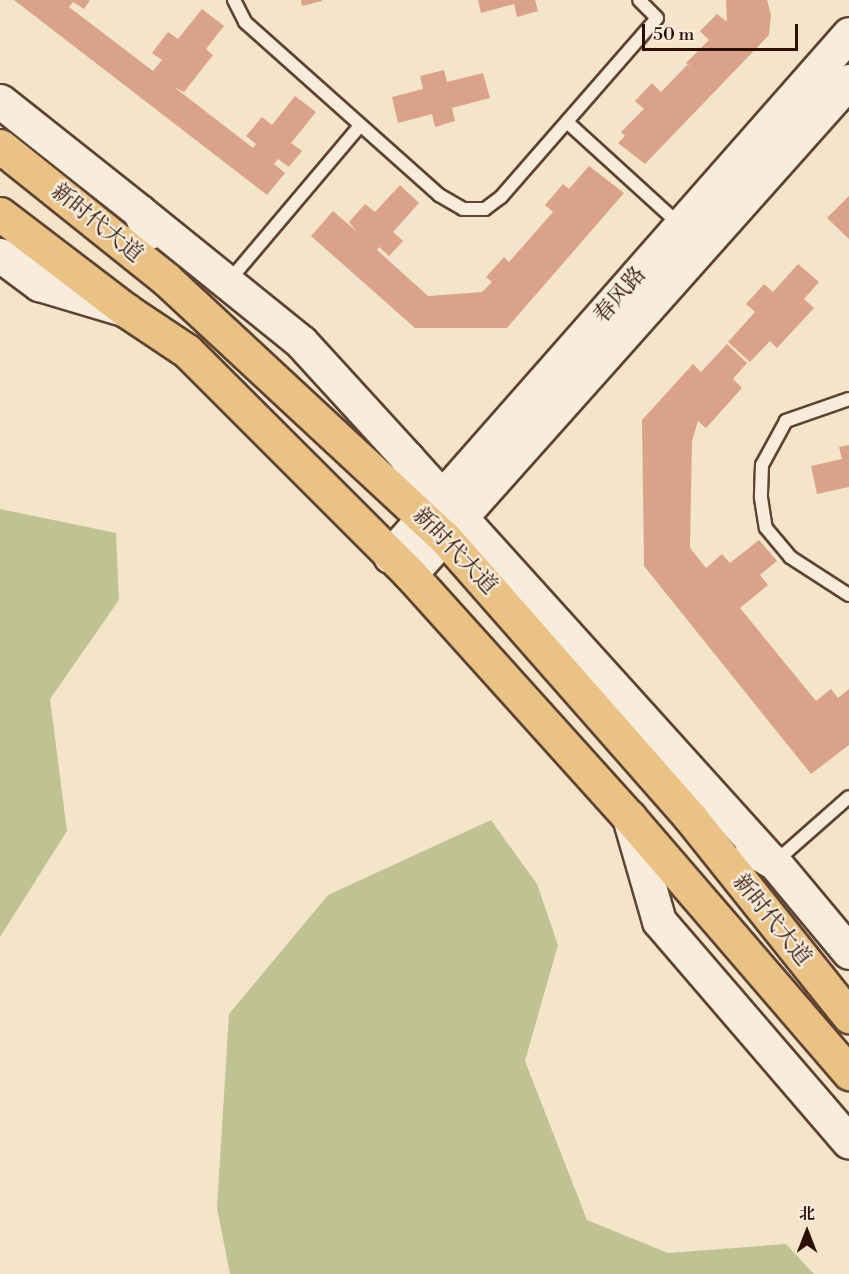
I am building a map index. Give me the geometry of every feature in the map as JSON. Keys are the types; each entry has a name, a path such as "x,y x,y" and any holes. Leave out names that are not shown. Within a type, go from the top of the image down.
{"main road":[{"name":"新时代大道","path":"0,146 166,279 443,518 690,818 849,1016"},
{"name":"新时代大道","path":"0,214 127,311 187,351 400,565 629,817 849,1074"}],"street":[{"name":"春风路","path":"443,518 681,226 849,34"},
{"name":"春风路","path":"400,565 849,81"},
{"path":"0,101 301,342 407,458 443,518 772,861 849,952"},
{"path":"140,212 166,279"},
{"path":"0,255 39,284 127,311"},
{"path":"629,817 659,921 849,1142"},
{"path":"690,818 772,861"}],"lane":[{"path":"234,0 245,22 439,195 463,209 484,209 501,197 657,18 639,0"},
{"path":"567,122 681,226"},
{"path":"228,283 360,126"},
{"path":"849,399 786,421 762,465 761,498 766,528 790,557 849,595"},
{"path":"772,861 849,797"}],"green space":[{"path":"0,509 116,533 119,600 50,699 67,831 0,937"},
{"path":"491,820 537,884 558,945 525,1061 587,1220 668,1253 786,1244 814,1274 230,1274 217,1208 229,1014 328,895"}],"building":[{"path":"14,0 90,0 84,9 73,2 69,7 153,71 162,60 152,53 168,32 178,39 202,9 224,26 206,49 213,55 184,92 174,87 253,148 256,144 246,136 262,117 272,125 295,96 316,112 291,143 302,151 289,167 278,159 274,164 285,173 267,195"},
{"path":"301,0 322,0 322,1 302,6"},
{"path":"478,0 535,0 538,11 517,17 514,4 481,13"},
{"path":"726,0 767,0 771,15 769,35 645,164 618,143 625,136 621,132 644,109 635,101 652,83 661,92 687,65 692,69 686,63 709,40 700,31 717,14 727,22"},
{"path":"444,70 447,82 483,73 490,98 452,108 455,121 435,127 432,114 398,123 392,97 423,89 420,76"},
{"path":"589,166 624,193 507,328 415,328 311,236 333,211 357,232 349,222 365,204 375,212 400,185 419,203 393,232 403,241 389,256 379,247 377,250 428,296 482,292 492,282 486,277 504,257 509,262 553,212 545,205 563,184 569,189"},
{"path":"849,196 849,239 827,218"},
{"path":"798,264 819,282 804,299 814,308 777,348 770,341 750,362 728,342 755,312 746,304 764,284 773,292"},
{"path":"727,344 747,363 733,379 742,388 706,428 698,421 692,441 690,548 706,568 722,554 730,563 759,540 777,561 760,575 768,585 740,608 816,701 831,689 838,698 849,689 849,745 811,774 644,566 642,420 693,364 701,372"},
{"path":"849,445 849,487 817,494 811,466 842,459 839,447"}]}
